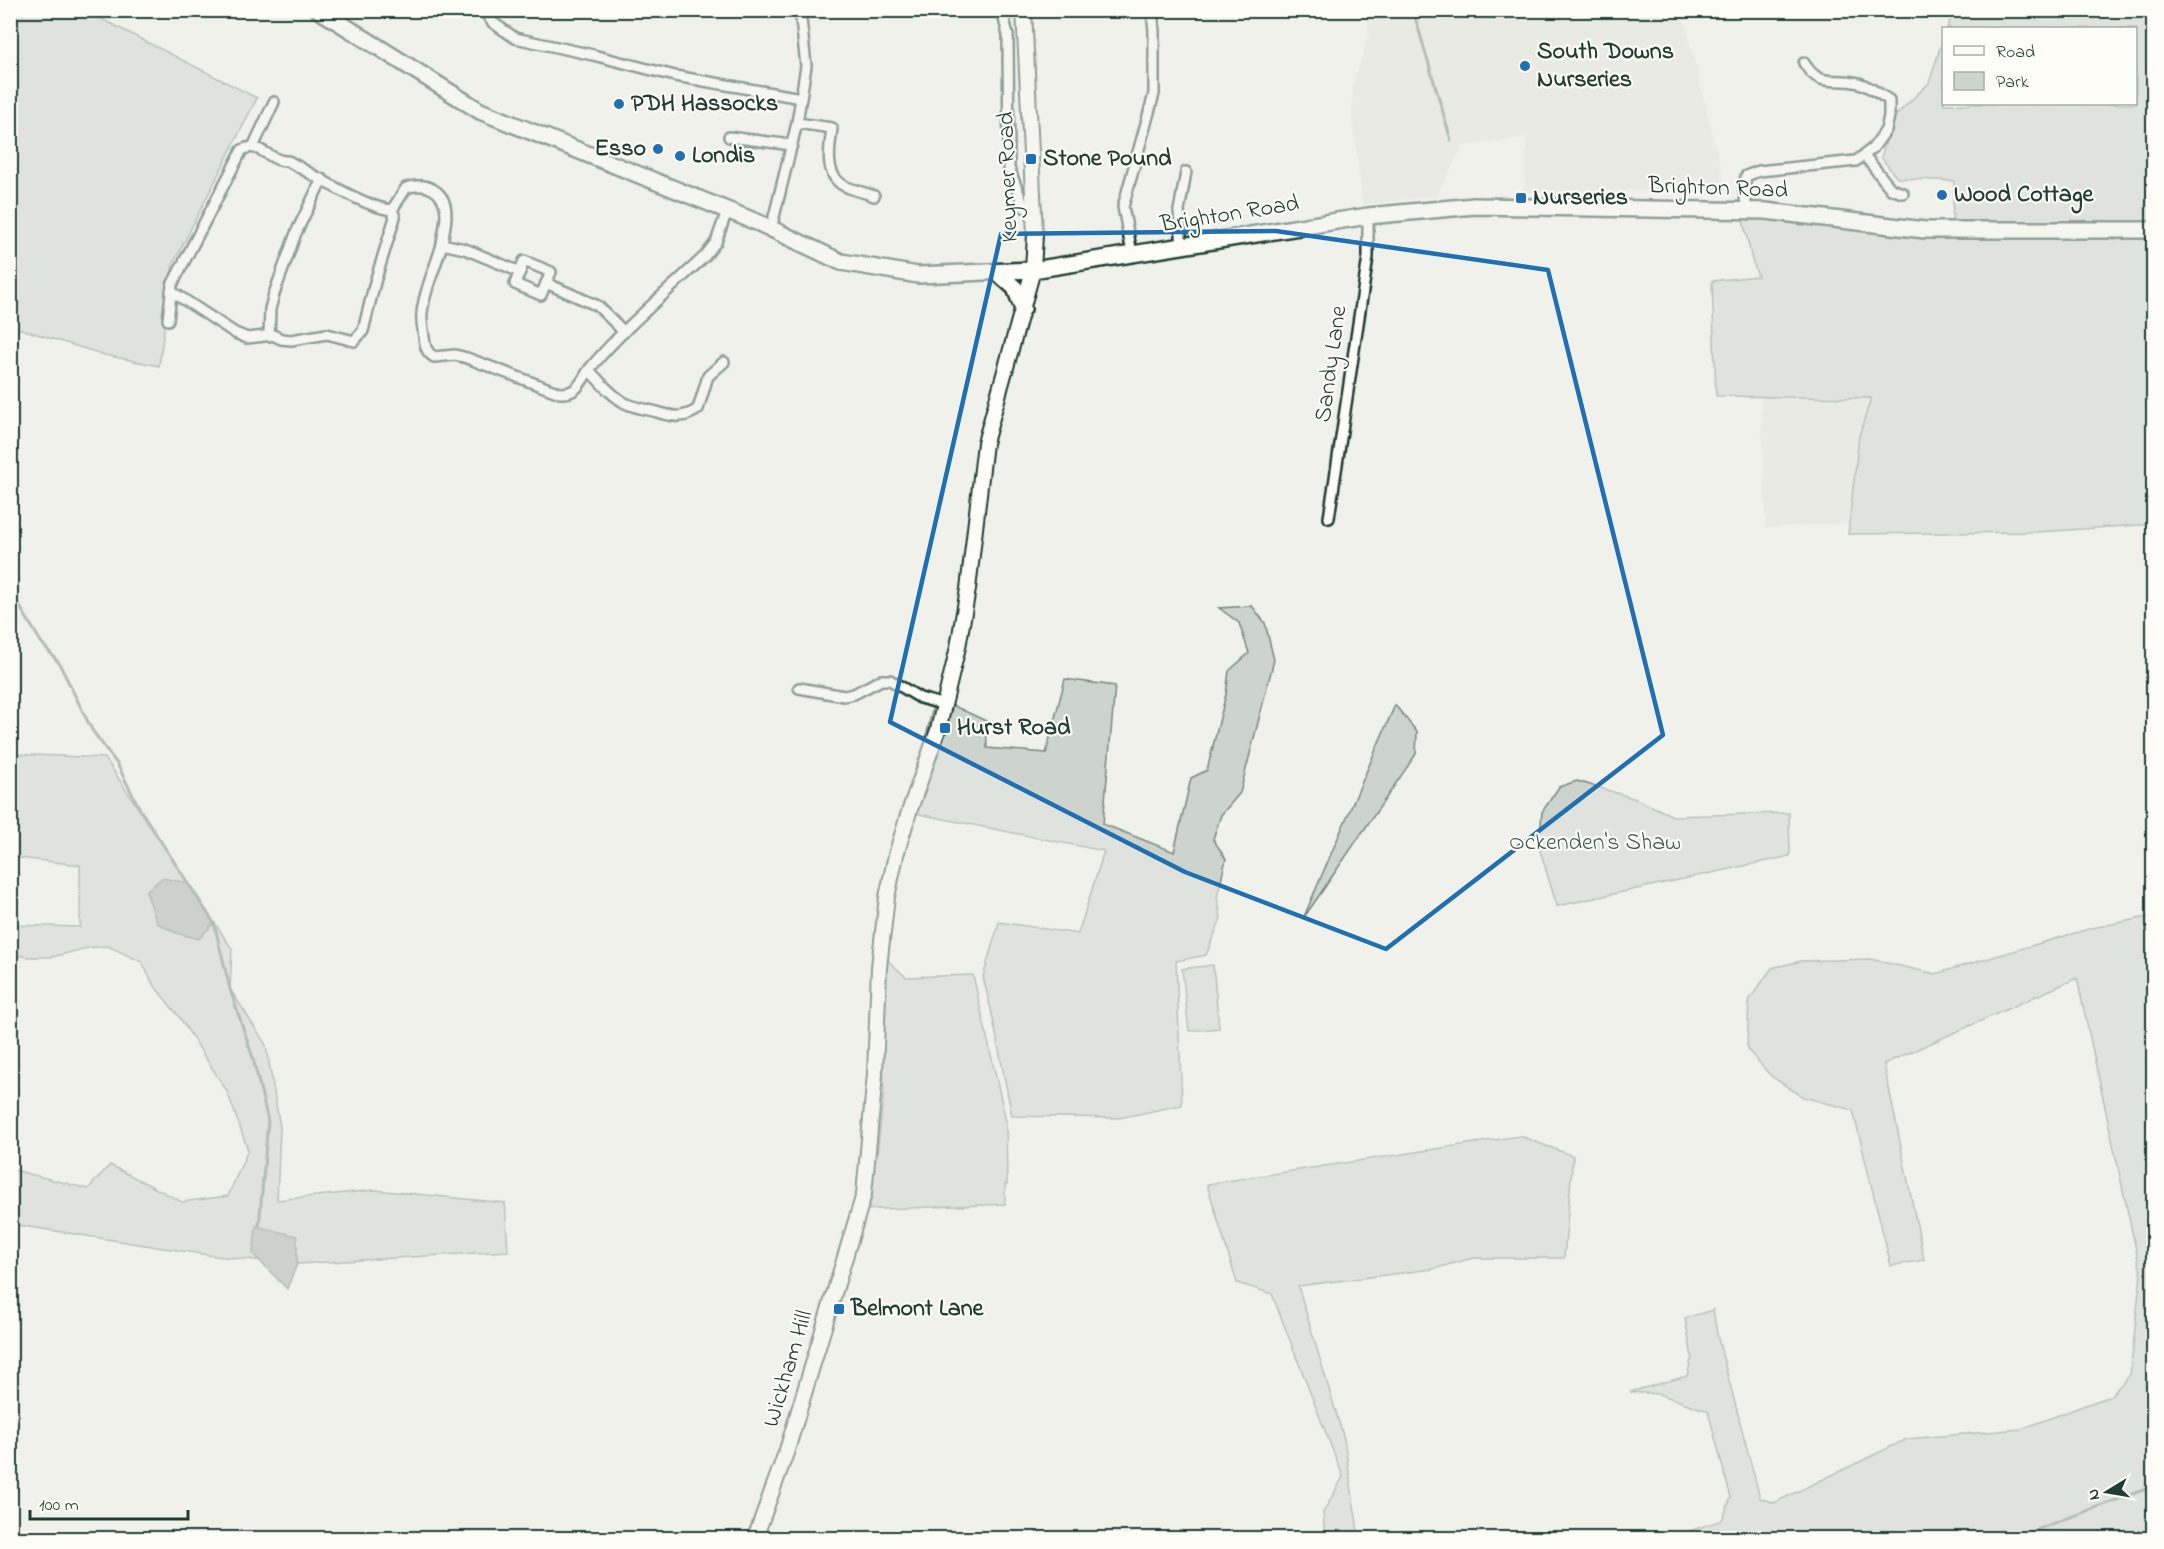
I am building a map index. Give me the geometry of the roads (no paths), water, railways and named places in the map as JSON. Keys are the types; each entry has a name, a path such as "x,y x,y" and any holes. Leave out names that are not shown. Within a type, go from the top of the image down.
{"main road":[{"name":"Brighton Road","path":"319,10 480,111 771,229 841,262 918,275 1033,270 1368,216 1474,206 1766,211 1925,230 2154,230"},
{"name":"Keymer Road","path":"1024,10 1035,212 1033,270"},
{"path":"945,705 968,589 985,443 1033,270"},
{"path":"998,273 1015,288 1023,309"},
{"name":"Wickham Hill","path":"755,1539 787,1450 860,1210 870,1144 879,967 887,897 903,834 945,705"}],"street":[{"path":"484,10 492,22 515,38 675,76 801,98"},
{"path":"771,229 797,123 806,66 800,10"},
{"path":"1002,10 1008,35 1009,168 1024,207 1035,212"},
{"path":"1132,253 1123,207 1154,94 1152,10"},
{"path":"1748,211 1744,190 1746,176 1759,171 1856,161 1873,148 1886,130 1889,100 1861,84 1815,78 1804,63"},
{"path":"253,147 274,102"},
{"path":"797,123 832,128 829,163 833,175 841,184 874,196"},
{"path":"729,137 792,145"},
{"path":"168,320 172,285 242,150 253,147 280,162 288,161 366,203 384,210 392,210"},
{"path":"1864,155 1890,189 1903,193"},
{"path":"1182,246 1179,211 1186,172"},
{"path":"269,336 270,309 274,294 296,233 322,179"},
{"path":"392,210 406,188 417,184 436,191 443,201 446,214 442,244 421,315 425,347 429,354 434,357 455,355 467,358 568,394 576,390 590,370 624,332 705,256 716,242 727,211"},
{"path":"171,291 235,333 247,338 269,336 291,340 327,334 354,341 363,331 369,314 375,282 395,217 392,210"},
{"name":"Sandy Lane","path":"1329,518 1368,257 1368,216"},
{"path":"442,244 465,249 520,272"},
{"path":"524,261 550,272 546,283 541,295 515,284 524,261"},
{"path":"546,283 598,306 624,332"},
{"path":"590,370 608,390 625,403 680,417 698,410 708,376 724,362"},
{"path":"799,688 844,696 854,694 881,680 890,680 920,698 945,705"}],"waterway":[{"path":"1413,10 1451,140"},
{"path":"10,590 41,642 59,663 92,730 117,764 141,811 214,923 230,989 253,1058 268,1121 259,1226"},
{"path":"2014,1538 2146,1489"},
{"path":"1879,1538 1888,1535 1943,1538"}],"place":[{"name":"South Downs Nurseries","path":"1525,66"},
{"name":"PDH Hassocks","path":"619,104"},
{"name":"Esso","path":"658,149"},
{"name":"Londis","path":"680,156"},
{"name":"Stone Pound","path":"1031,159"},
{"name":"Wood Cottage","path":"1942,195"},
{"name":"Nurseries","path":"1521,198"},
{"name":"Hurst Road","path":"945,728"},
{"name":"Belmont Lane","path":"839,1309"}],"park label":[{"name":"Ockenden's Shaw","path":"1595,843"}]}
